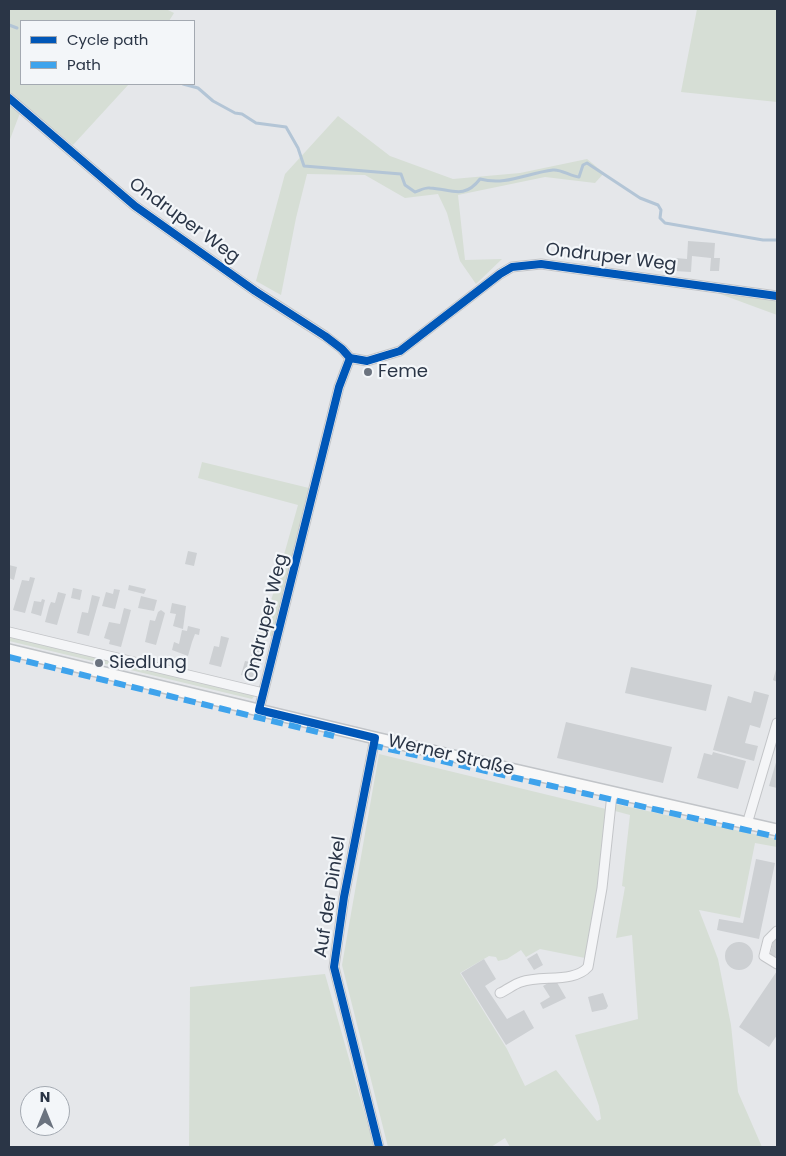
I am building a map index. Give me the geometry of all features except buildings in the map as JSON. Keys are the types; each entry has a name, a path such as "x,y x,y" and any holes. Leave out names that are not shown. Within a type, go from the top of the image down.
{"main road":[{"name":"Werner Straße","path":"9,650 612,794 777,830"}],"street":[{"name":"Ondruper Weg","path":"9,98 135,206 255,291 325,336 350,358 367,361 400,351 500,274 512,267 525,264 593,270 777,296"},
{"name":"Ondruper Weg","path":"259,710 339,387 350,358"},
{"path":"9,632 263,693"},
{"path":"747,824 777,723"},
{"name":"Auf der Dinkel","path":"375,738 344,897 334,967 378,1147"},
{"path":"500,993 520,982 541,978 574,977 588,967 602,888 612,794"},
{"path":"777,931 768,940 764,956 777,964"}],"shaded area":[{"path":"9,9 166,9 174,13 170,20 20,20 20,85 128,85 73,145 23,105 9,142"},
{"path":"697,9 777,9 777,102 681,92"},
{"path":"338,116 390,156 453,179 520,173 587,159 604,173 595,183 545,177 458,195 465,260 502,259 476,284 460,261 447,213 438,194 405,198 365,175 307,174 296,218 281,295 256,281 285,174"},
{"path":"712,291 777,300 777,315"},
{"path":"202,462 309,488 273,637 262,633 298,505 198,478"},
{"path":"9,635 256,694 252,699 9,641"},
{"path":"379,754 606,809 599,882 585,958 540,949 526,957 521,950 507,959 498,961 496,957 489,956 460,973 507,1049 525,1086 556,1070 597,1121 601,1119 599,1106 575,1035 638,1019 632,935 616,938 625,887 622,886 630,815 615,811 615,804 777,839 777,847 755,843 740,918 699,910 718,959 731,1025 738,1092 762,1147 510,1147 505,1138 491,1147 388,1147 342,965"},
{"path":"325,974 374,1147 189,1147 190,987"}],"waterway":[{"path":"9,25 17,28"},
{"path":"187,85 198,88 213,101 235,113 242,114 256,123 286,127 298,148 304,166 401,174 405,185 415,192 428,188 457,192 468,189 480,179 490,181 508,180 553,170 579,177 583,165 587,163 640,198 658,205 661,210 660,218 665,223 763,240 777,240"}],"marked path":[{"path":"9,657 334,736"},
{"path":"371,745 777,837"}],"cycle path":[{"path":"9,98 135,206 255,291 325,336 350,358 367,361 400,351 500,274 512,267 541,264 777,296"},
{"path":"350,358 339,387 259,710 375,738 344,897 334,967 379,1147"}],"place":[{"name":"Feme","path":"368,372"},
{"name":"Siedlung","path":"99,663"}]}
